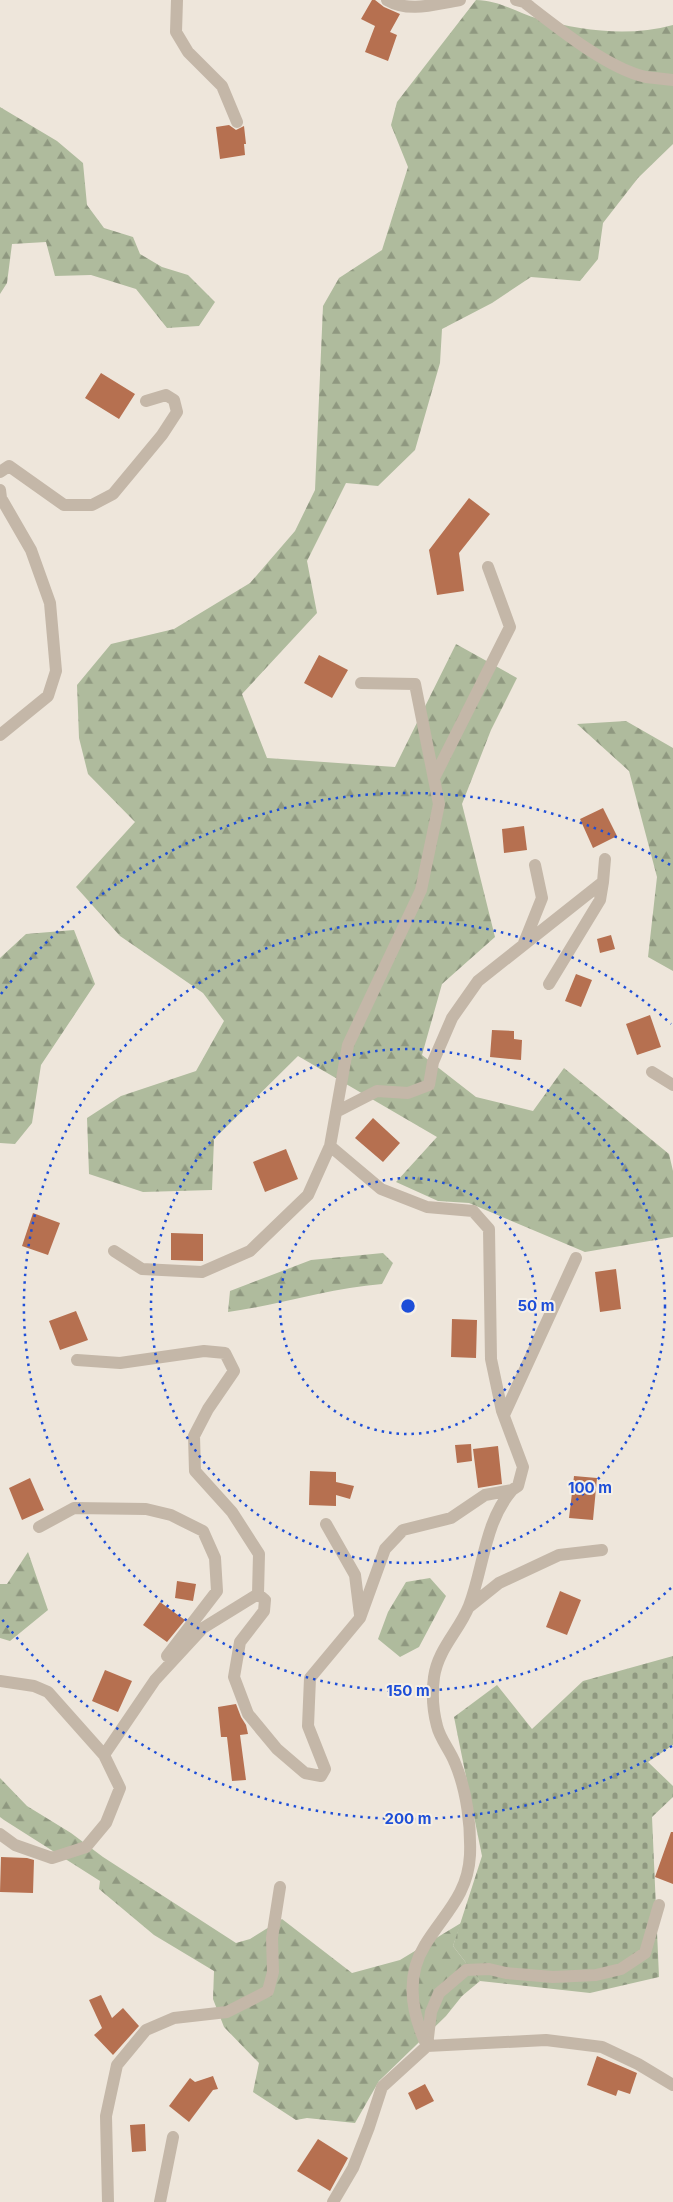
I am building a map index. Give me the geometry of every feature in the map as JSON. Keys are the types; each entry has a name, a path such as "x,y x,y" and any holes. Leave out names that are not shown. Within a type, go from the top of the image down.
{"street":[{"path":"177,0 176,32 188,52 222,86 237,122"},
{"path":"387,0 398,6 413,7 460,0"},
{"path":"516,0 524,2 567,36 613,63 645,76 673,80"},
{"path":"0,472 9,466 64,505 92,505 114,494 162,435 177,412 174,400 166,395 146,401"},
{"path":"0,490 1,498 31,550 50,603 56,671 48,696 0,735"},
{"path":"434,778 510,627 488,567"},
{"path":"114,1251 142,1269 202,1272 250,1251 308,1195 330,1146 348,1045 421,890 439,804 415,684 361,683"},
{"path":"549,984 600,900 605,859"},
{"path":"523,946 542,898 535,865"},
{"path":"336,1112 377,1091 408,1093 429,1084 433,1062 452,1018 478,981 603,882"},
{"path":"652,1072 673,1085"},
{"path":"258,1594 265,1600 264,1611 240,1642 234,1677 248,1714 277,1749 305,1773 321,1776 325,1769 308,1726 310,1678 360,1618 385,1548 402,1530 452,1518 485,1495 512,1490 518,1486 523,1467 504,1415 491,1359 489,1229 473,1211 427,1207 381,1189 330,1146"},
{"path":"504,1415 576,1258"},
{"path":"77,1360 120,1362 204,1351 225,1353 234,1370 208,1409 194,1436 195,1471 232,1512 259,1554 258,1594"},
{"path":"427,2046 416,2022 413,1995 415,1966 424,1945 457,1900 466,1878 470,1856 466,1802 455,1763 437,1727 433,1702 434,1676 444,1648 469,1607 492,1524 512,1490"},
{"path":"39,1527 74,1508 146,1509 171,1515 203,1531 215,1558 217,1591 161,1664 155,1680"},
{"path":"326,1524 354,1575 360,1618"},
{"path":"469,1607 499,1583 559,1555 602,1550"},
{"path":"104,1755 155,1680 203,1628 258,1594"},
{"path":"0,1681 34,1686 48,1692 104,1755 120,1788 106,1823 86,1847 52,1858 15,1845 0,1834"},
{"path":"108,2202 106,2116 117,2065 146,2030 174,2018 227,2012 268,1991 273,1972 272,1938 280,1887"},
{"path":"427,2046 431,2012 438,1992 466,1970 489,1969 506,1973 553,1977 596,1975 621,1968 645,1953 659,1905"},
{"path":"333,2202 352,2168 369,2127 382,2087 427,2046 546,2040 602,2047 638,2064 673,2085"},
{"path":"160,2202 173,2137"}],"green space":[{"path":"476,0 500,4 539,19 572,27 623,32 656,29 673,25 673,144 638,178 603,223 598,259 580,281 531,277 492,303 442,329 440,363 415,450 378,486 346,483 307,561 317,613 242,694 267,758 395,767 456,644 517,678 491,730 462,804 495,937 442,984 422,1055 476,1097 533,1111 564,1068 669,1154 673,1171 673,1237 585,1252 469,1203 438,1201 396,1182 437,1137 298,1056 214,1139 212,1190 143,1192 89,1174 87,1118 121,1096 196,1071 224,1021 203,993 120,936 76,887 135,822 88,774 79,738 77,685 111,644 174,629 250,583 295,531 315,490 323,306 339,278 382,250 408,167 391,125 397,102"},
{"path":"0,107 57,141 83,163 87,205 104,228 133,237 140,254 162,267 188,275 215,302 199,326 167,328 136,289 91,275 55,276 46,242 12,244 7,283 0,294"},
{"path":"626,721 673,748 673,971 648,957 657,877 629,771 577,724"},
{"path":"74,930 95,984 41,1065 32,1123 15,1144 0,1143 0,958 26,934"},
{"path":"383,1253 393,1263 382,1284 343,1289 228,1312 230,1291 311,1260"},
{"path":"28,1552 48,1610 10,1641 0,1638 0,1584 7,1584"},
{"path":"430,1578 446,1596 419,1647 400,1657 378,1639 388,1612 406,1582"},
{"path":"673,1656 673,1745 648,1762 673,1786 673,1797 652,1817 659,1977 590,1993 480,1981 453,1946 482,1856 454,1717 497,1685 532,1729 583,1681"},
{"path":"0,1778 27,1806 71,1833 103,1857 236,1943 250,1939 282,1919 352,1973 400,1960 461,1923 453,1946 480,1981 462,1996 446,2016 379,2081 355,2123 307,2118 296,2120 253,2092 259,2063 224,2027 213,1999 214,1971 154,1935 99,1889 100,1881 0,1817"}],"building":[{"path":"372,0 400,14 390,32 397,35 388,61 365,52 375,26 361,19"},
{"path":"229,125 236,130 244,126 245,155 220,159 216,127"},
{"path":"101,373 135,394 119,419 85,398"},
{"path":"469,498 490,514 459,553 464,591 437,595 429,550"},
{"path":"319,655 348,670 332,698 304,683"},
{"path":"603,808 617,836 593,848 580,819"},
{"path":"524,826 527,850 504,853 502,829"},
{"path":"611,935 615,949 600,953 597,939"},
{"path":"576,974 592,980 581,1007 565,1001"},
{"path":"650,1015 661,1047 637,1055 626,1024"},
{"path":"492,1030 514,1031 514,1039 522,1040 521,1060 490,1057"},
{"path":"373,1118 400,1143 383,1162 355,1138"},
{"path":"286,1149 298,1179 265,1192 253,1162"},
{"path":"33,1213 60,1223 48,1255 22,1246"},
{"path":"171,1233 203,1234 203,1261 171,1260"},
{"path":"616,1269 621,1309 600,1312 595,1272"},
{"path":"76,1311 88,1340 60,1350 49,1321"},
{"path":"452,1319 477,1320 476,1358 451,1357"},
{"path":"471,1444 472,1461 457,1463 455,1445"},
{"path":"498,1446 502,1484 478,1488 473,1449"},
{"path":"310,1471 336,1472 336,1482 354,1486 350,1499 336,1495 336,1506 309,1505"},
{"path":"574,1476 597,1478 593,1520 569,1518"},
{"path":"30,1478 44,1510 22,1520 9,1488"},
{"path":"177,1581 196,1584 193,1601 175,1598"},
{"path":"560,1591 581,1600 567,1635 546,1627"},
{"path":"160,1602 185,1620 167,1642 143,1625"},
{"path":"105,1670 132,1681 118,1712 92,1701"},
{"path":"236,1704 248,1734 240,1735 246,1780 232,1781 227,1737 221,1737 218,1707"},
{"path":"671,1832 673,1832 673,1884 655,1877"},
{"path":"1,1857 34,1860 33,1893 0,1892"},
{"path":"101,1995 112,2018 123,2008 139,2026 113,2055 94,2035 102,2028 89,2000"},
{"path":"597,2056 637,2073 630,2094 618,2090 616,2096 587,2085"},
{"path":"213,2076 218,2089 213,2090 189,2122 169,2106 190,2078 195,2082"},
{"path":"425,2084 434,2101 416,2110 408,2093"},
{"path":"145,2124 146,2151 132,2152 130,2125"},
{"path":"318,2139 348,2158 330,2191 297,2171"}]}
